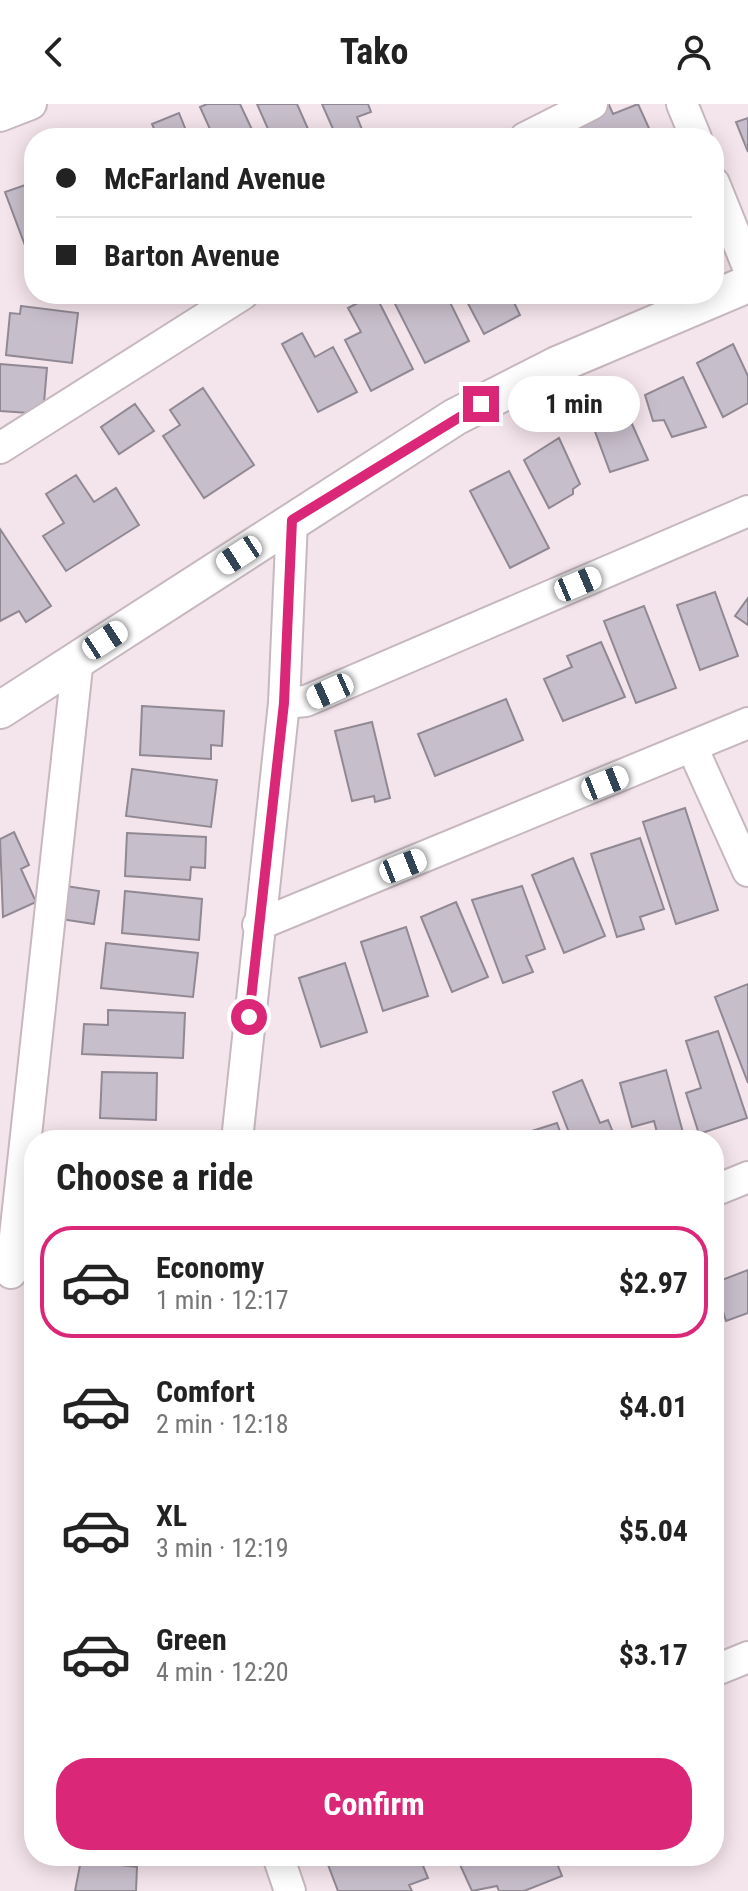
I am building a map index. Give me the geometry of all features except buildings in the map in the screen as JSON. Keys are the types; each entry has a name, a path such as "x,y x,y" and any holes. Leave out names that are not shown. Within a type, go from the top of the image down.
{"main road":[{"path":"724,294 748,284"},
{"path":"0,710 455,417 557,365 701,304"}],"street":[{"path":"0,116 31,104"},
{"path":"545,128 592,104"},
{"path":"682,104 692,128"},
{"path":"724,208 748,267"},
{"path":"0,448 227,304"},
{"path":"284,703 306,701 748,511"},
{"path":"238,1130 284,703 292,520"},
{"path":"30,1130 78,658"},
{"path":"258,925 748,723"},
{"path":"692,747 748,871"},
{"path":"724,1187 748,1177"},
{"path":"15,1274 24,1186"},
{"path":"724,1667 748,1657"},
{"path":"281,1866 290,1891"}],"route":[{"path":"249,1017 284,703 292,520 455,417 481,404"}]}
